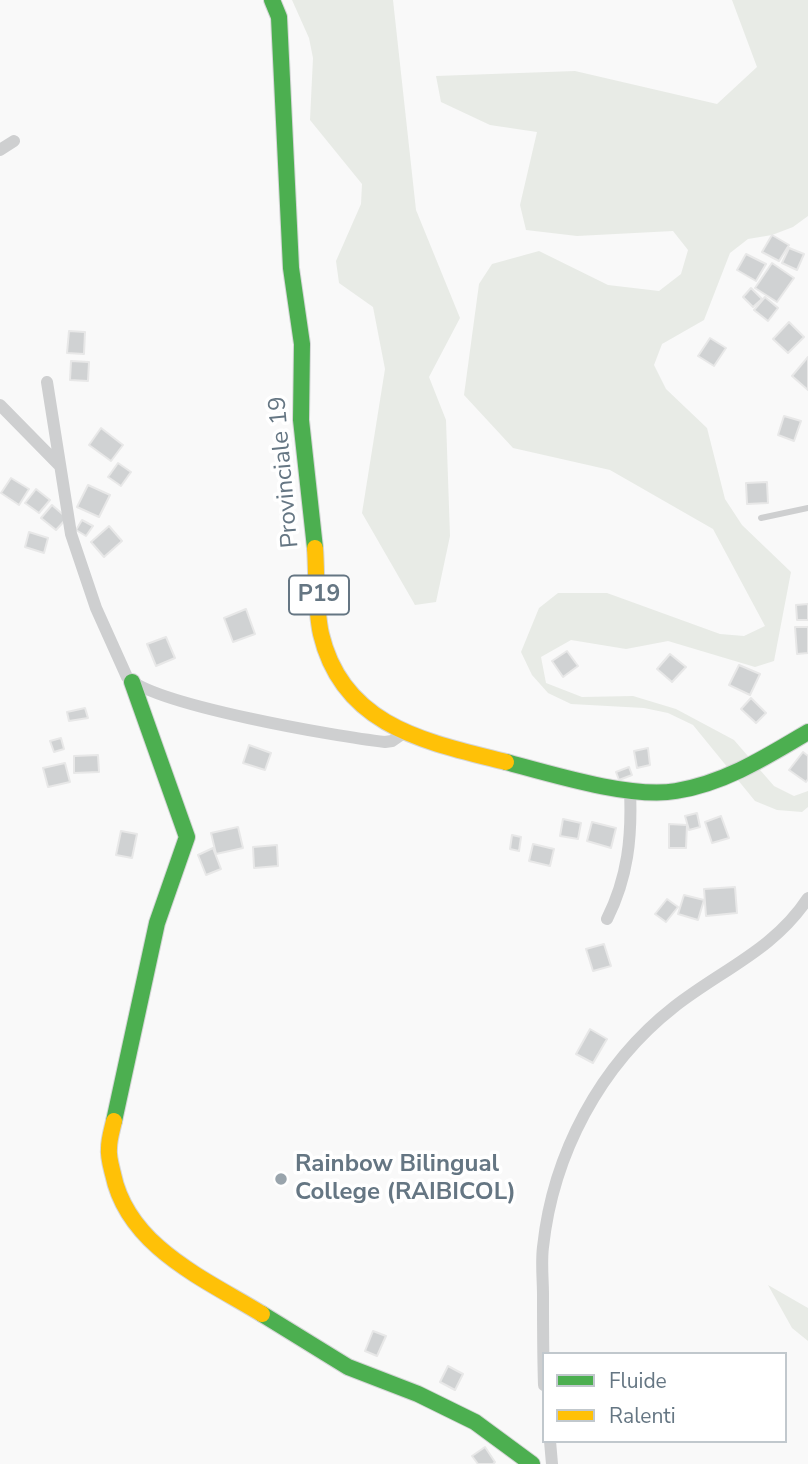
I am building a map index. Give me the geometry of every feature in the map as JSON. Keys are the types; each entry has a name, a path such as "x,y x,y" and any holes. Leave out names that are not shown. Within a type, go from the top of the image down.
{"main road":[{"name":"Provinciale 19","path":"272,0 279,17 291,268 302,344 302,420 321,633 332,667 349,694 377,718 405,732 471,755 630,791 674,792 708,783 744,770 808,732"},
{"path":"132,682 187,837 157,923 108,1150 115,1184 126,1212 149,1239 171,1258 229,1295 348,1367 418,1394 475,1422 531,1464"}],"street":[{"path":"0,150 14,142"},
{"path":"47,382 71,534 96,608 127,677 132,682 146,690 216,710 302,729 385,742 405,732"},
{"path":"0,405 59,465"},
{"path":"607,919 626,868 631,828 630,791"},
{"path":"544,1352 543,1249 553,1185 572,1138 601,1084 636,1040 675,1007 769,942 794,919 808,898"},
{"path":"550,1443 552,1464"}],"lane":[{"path":"761,518 808,508"}],"shaded area":[{"path":"292,0 393,0 416,210 460,318 429,377 446,420 450,536 436,602 415,605 362,513 385,369 373,307 339,283 336,261 361,204 362,184 310,120 313,58 309,38"},
{"path":"732,0 808,0 808,216 793,227 772,235 748,239 730,253 704,320 662,344 654,365 666,389 707,428 725,499 742,525 791,572 774,661 755,667 668,641 626,649 571,640 541,657 546,683 582,697 633,696 676,709 734,740 774,786 794,796 808,791 808,807 802,812 777,810 755,801 693,725 668,713 644,708 571,704 548,693 532,675 521,652 539,608 558,593 607,593 720,634 744,636 765,626 713,529 610,470 513,448 464,395 479,284 492,264 539,251 608,285 659,291 681,274 688,250 673,231 577,236 526,230 520,205 537,132 490,125 441,102 436,76 575,71 717,104 757,67"},
{"path":"768,1285 808,1308 808,1341 792,1328"}],"building":[{"path":"772,235 789,245 779,261 762,252"},
{"path":"789,248 804,254 797,270 782,263"},
{"path":"746,254 766,264 756,281 737,270"},
{"path":"772,263 794,278 777,302 755,288"},
{"path":"751,288 762,299 753,307 743,297"},
{"path":"765,297 778,308 768,321 754,310"},
{"path":"789,322 804,337 788,353 773,339"},
{"path":"69,331 85,332 84,354 67,353"},
{"path":"710,338 726,348 714,366 698,356"},
{"path":"808,357 808,390 792,376"},
{"path":"71,361 89,362 88,381 70,380"},
{"path":"784,416 801,421 794,441 778,435"},
{"path":"101,428 123,445 111,461 89,445"},
{"path":"118,463 131,472 121,486 108,477"},
{"path":"11,478 29,489 19,505 1,493"},
{"path":"767,482 768,503 747,504 746,483"},
{"path":"88,485 110,495 99,517 77,507"},
{"path":"36,489 50,500 39,513 25,503"},
{"path":"52,505 67,518 56,530 41,518"},
{"path":"82,520 93,526 86,536 76,530"},
{"path":"109,526 122,541 104,557 91,542"},
{"path":"29,532 48,538 44,553 25,547"},
{"path":"808,604 808,620 797,620 796,605"},
{"path":"246,609 255,634 233,642 224,618"},
{"path":"795,627 808,627 808,653 797,654"},
{"path":"166,637 175,658 156,666 147,644"},
{"path":"567,651 578,666 563,677 552,661"},
{"path":"670,654 686,667 672,682 657,669"},
{"path":"739,665 760,674 750,695 729,685"},
{"path":"751,698 766,713 756,723 741,709"},
{"path":"85,708 88,718 69,721 67,712"},
{"path":"61,738 64,749 54,752 50,741"},
{"path":"249,745 271,753 265,770 243,763"},
{"path":"648,748 650,765 637,768 634,751"},
{"path":"803,752 808,756 806,782 789,770"},
{"path":"98,755 99,772 74,773 74,756"},
{"path":"65,763 70,782 48,787 43,768"},
{"path":"629,767 632,775 619,780 616,772"},
{"path":"697,813 700,827 689,830 685,816"},
{"path":"721,816 729,838 712,843 705,822"},
{"path":"563,819 581,823 578,839 560,836"},
{"path":"592,822 616,828 611,848 587,841"},
{"path":"669,824 687,825 686,848 669,848"},
{"path":"238,827 243,848 216,854 211,833"},
{"path":"121,831 137,834 132,858 116,855"},
{"path":"512,835 521,837 519,851 510,849"},
{"path":"533,844 554,849 550,866 529,861"},
{"path":"277,845 278,866 254,868 253,847"},
{"path":"213,848 221,869 206,875 198,855"},
{"path":"735,887 737,913 706,916 704,889"},
{"path":"684,895 704,900 698,920 678,914"},
{"path":"667,899 678,907 666,922 655,914"},
{"path":"604,944 611,966 593,971 586,949"},
{"path":"590,1029 607,1039 593,1063 576,1054"},
{"path":"373,1331 386,1336 377,1356 365,1351"},
{"path":"448,1366 463,1374 455,1390 440,1382"},
{"path":"485,1447 495,1462 493,1464 478,1464 472,1456"}],"traffic: fast":[{"path":"272,0 279,17 291,268 302,344 301,420 315,548"},
{"path":"114,1121 157,923 187,837 132,682"},
{"path":"506,762 615,789 658,793 711,782 761,760 808,732"},
{"path":"262,1314 348,1367 418,1394 475,1422 532,1464"}],"traffic: slow":[{"path":"315,548 321,634 332,665 348,690 368,710 392,725 447,747 506,762"},
{"path":"114,1121 109,1145 110,1161 121,1200 135,1222 152,1241 194,1274 262,1314"}],"place":[{"name":"Rainbow Bilingual College (RAIBICOL)","path":"281,1179"}]}
